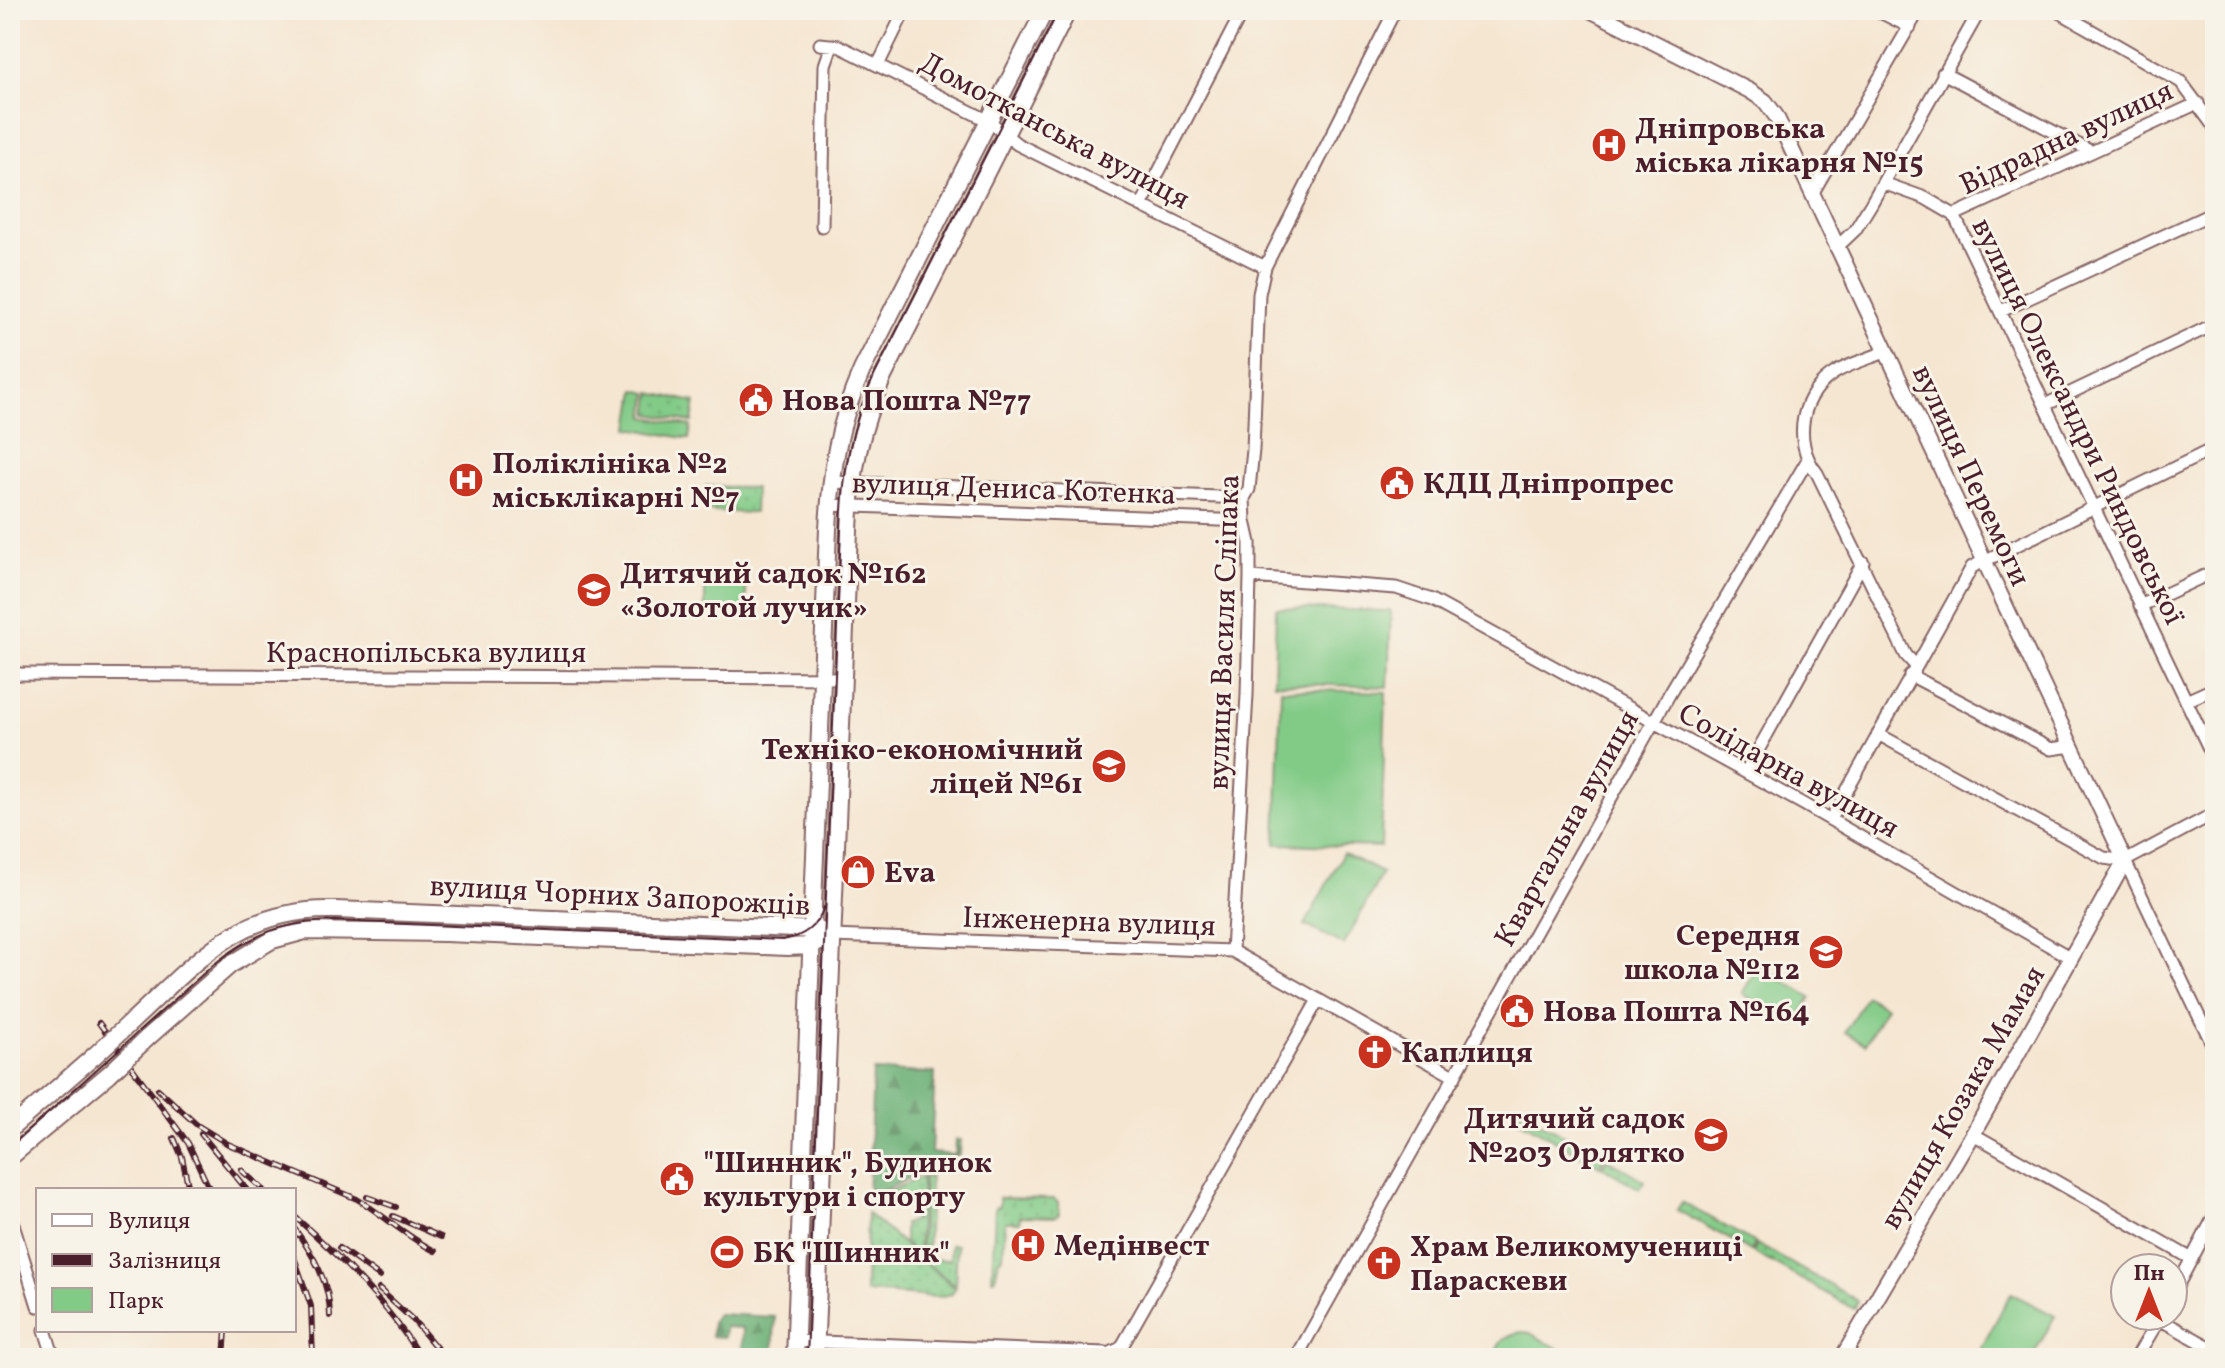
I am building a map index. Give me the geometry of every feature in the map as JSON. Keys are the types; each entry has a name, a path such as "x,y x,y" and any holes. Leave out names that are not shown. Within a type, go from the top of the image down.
{"main road":[{"path":"795,1358 829,505 837,441 853,390 1045,10"},
{"path":"815,1350 850,506 860,437 874,396 1068,10"},
{"name":"вулиця Чорних Запорожців","path":"10,1129 210,950 258,920 293,911 336,910 811,928 832,936"},
{"path":"682,943 683,925"},
{"name":"вулиця Чорних Запорожців","path":"10,1157 109,1074 230,965 261,945 294,933 445,933 811,946 832,936"},
{"path":"805,1106 825,1106"}],"street":[{"path":"878,65 905,10"},
{"path":"1142,204 1243,10"},
{"name":"вулиця Василя Сліпака","path":"1232,951 1242,803 1250,577 1250,543 1244,498 1249,489 1253,450 1259,294 1265,267 1395,10"},
{"name":"вулиця Перемоги","path":"1590,10 1750,91 1765,101 1776,116 2215,1050"},
{"path":"1876,10 1910,27"},
{"path":"1812,194 1919,10"},
{"path":"1836,248 1855,230 1980,10"},
{"path":"2056,10 2181,82 2215,128"},
{"name":"Домотканська вулиця","path":"822,226 826,45 839,46 989,121 1017,144 1265,267"},
{"path":"1943,73 2090,151"},
{"name":"Відрадна вулиця","path":"1954,215 2198,103"},
{"name":"вулиця Олександри Риндовської","path":"1883,183 1925,198 1954,215 2215,761"},
{"path":"2001,311 2215,212"},
{"path":"2045,405 2215,324"},
{"path":"1885,352 1835,372 1814,394 1803,412 1801,440 1807,461 1817,473 1863,562 1913,670 2051,749 2072,746"},
{"path":"1831,819 1972,567 2215,448"},
{"name":"Квартальна вулиця","path":"1296,1358 1654,722 1807,461"},
{"name":"вулиця Дениса Котенка","path":"831,482 1244,498"},
{"name":"вулиця Дениса Котенка","path":"829,505 1245,521"},
{"path":"1746,772 1863,562"},
{"path":"2140,606 2215,571"},
{"name":"Солідарна вулиця","path":"1250,577 1380,587 1412,593 1451,610 1831,819 2071,958"},
{"name":"Краснопільська вулиця","path":"10,674 842,678"},
{"path":"2186,701 2215,688"},
{"path":"1878,734 2104,858 2125,861 2215,813"},
{"name":"вулиця Козака Мамая","path":"1842,1358 1973,1134 2125,861"},
{"name":"Інженерна вулиця","path":"832,936 1232,951 1455,1077"},
{"path":"795,1341 815,1350 1109,1356 1121,1348 1318,1000"},
{"path":"1973,1134 2192,1259"},
{"path":"10,1206 12,1226 36,1300"},
{"path":"2189,1265 2215,1215"},
{"path":"46,1332 54,1358"},
{"path":"2136,1358 2151,1332"},
{"path":"2185,1332 2215,1350"}],"green space":[{"path":"636,390 648,393 645,417 691,426 689,439 630,428"},
{"path":"651,393 695,402 692,422 649,414"},
{"path":"706,486 755,488 754,513 705,511"},
{"path":"705,579 746,580 746,609 705,608"},
{"path":"1276,608 1391,611 1388,687 1274,683"},
{"path":"1281,689 1386,692 1381,847 1276,844"},
{"path":"1343,853 1382,873 1344,945 1305,925"},
{"path":"1758,966 1811,997 1795,1024 1742,994"},
{"path":"1866,996 1886,1007 1865,1044 1845,1032"},
{"path":"873,1071 935,1073 931,1153 955,1155 956,1140 961,1140 960,1154 868,1198"},
{"path":"1518,1109 1604,1158 1600,1166 1514,1117"},
{"path":"1607,1159 1645,1181 1640,1189 1602,1167"},
{"path":"922,1177 918,1256 904,1243 904,1224 914,1221 914,1201 905,1197 887,1204 887,1192"},
{"path":"924,1177 930,1177 927,1259 924,1261 920,1259"},
{"path":"999,1198 1054,1199 1058,1203 1059,1214 1055,1217 1020,1216 1019,1222 1005,1222 1003,1257 999,1259 995,1279 992,1279 995,1207 999,1207"},
{"path":"1682,1202 1755,1243 1751,1251 1677,1210"},
{"path":"867,1213 955,1288 952,1294 937,1297 865,1292"},
{"path":"951,1244 957,1245 955,1285 926,1263 929,1259 950,1260"},
{"path":"1757,1244 1858,1301 1854,1309 1753,1252"},
{"path":"2011,1293 2055,1316 2032,1358 1976,1358"},
{"path":"717,1314 775,1317 773,1358 742,1358 743,1328 725,1327 724,1337 711,1336 712,1321"},
{"path":"1522,1332 1530,1333 1575,1358 1495,1358 1503,1340"}],"tram line":[{"path":"807,1358 841,530 849,450 859,412 875,374 1059,10"},
{"path":"10,1147 213,965 255,937 270,931 335,921 783,940 808,930 824,907"}],"railway":[{"path":"99,1023 188,1143 209,1188"},
{"path":"158,1089 197,1125 228,1144 357,1199 435,1251"},
{"path":"201,1134 245,1188"},
{"path":"174,1138 189,1188"},
{"path":"241,1170 262,1188"},
{"path":"367,1197 396,1207"},
{"path":"393,1216 441,1237"},
{"path":"296,1218 379,1301 420,1358"},
{"path":"296,1231 319,1269 327,1292 330,1316"},
{"path":"339,1248 380,1277"},
{"path":"296,1263 311,1306 313,1358"},
{"path":"379,1289 414,1321 445,1358"},
{"path":"224,1358 226,1332"}],"place":[{"name":"Дніпровська міська лікарня №15","path":"1609,145"},
{"name":"Нова Пошта №77","path":"756,400"},
{"name":"Поліклініка №2 міськлікарні №7","path":"466,480"},
{"name":"КДЦ Дніпропрес","path":"1397,483"},
{"name":"Дитячий садок №162 «Золотой лучик»","path":"594,590"},
{"name":"Техніко-економічний ліцей №61","path":"1109,766"},
{"name":"Eva","path":"858,872"},
{"name":"Середня школа №112","path":"1826,952"},
{"name":"Нова Пошта №164","path":"1517,1011"},
{"name":"Каплиця","path":"1375,1052"},
{"name":"Дитячий садок №203 Орлятко","path":"1711,1135"},
{"name":"\"Шинник\", Будинок культури і спорту","path":"677,1179"},
{"name":"Медінвест","path":"1028,1245"},
{"name":"БК \"Шинник\"","path":"727,1252"},
{"name":"Храм Великомучениці Параскеви","path":"1384,1263"}]}
